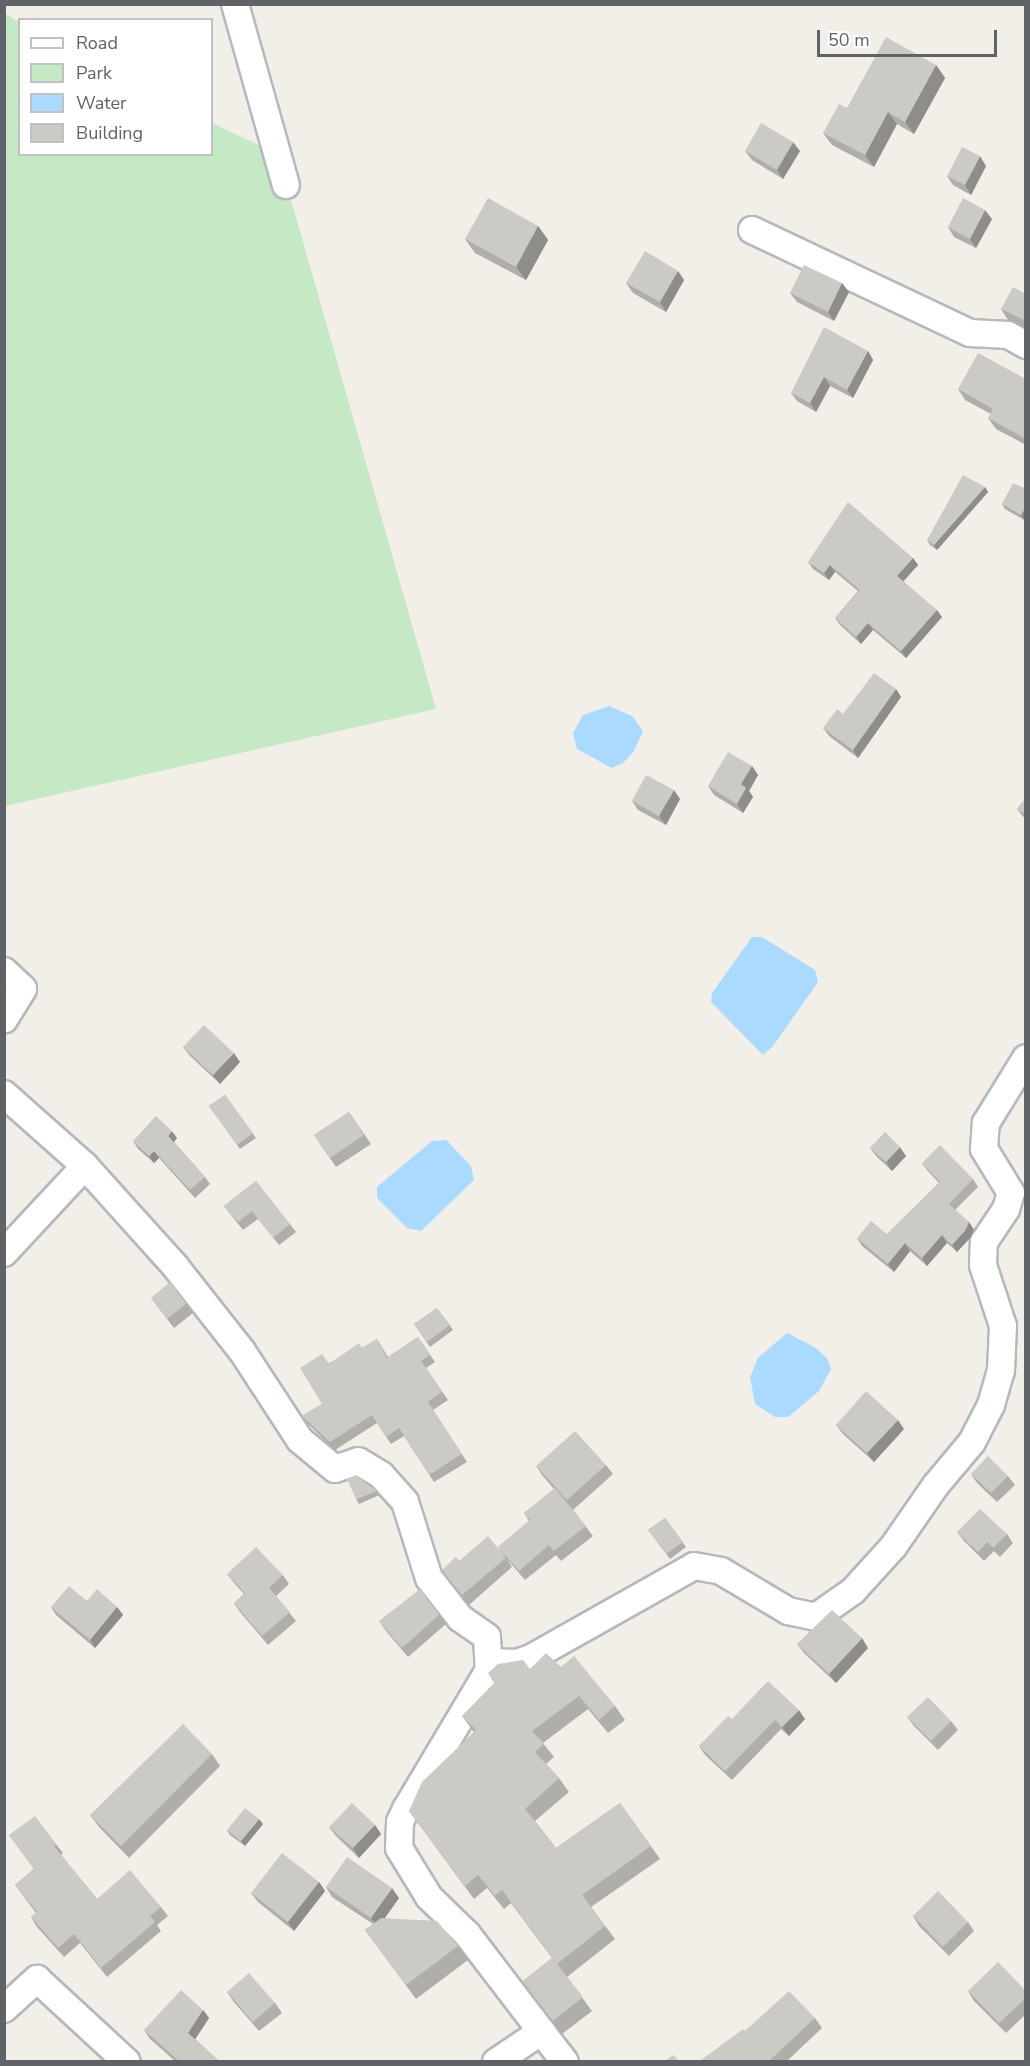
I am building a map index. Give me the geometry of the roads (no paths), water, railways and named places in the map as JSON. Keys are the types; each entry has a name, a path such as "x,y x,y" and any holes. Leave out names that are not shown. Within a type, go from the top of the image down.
{"street":[{"path":"235,4 286,185"},
{"path":"752,230 970,333 1008,335 1026,345"},
{"path":"4,971 23,989 4,1020"},
{"path":"490,1662 516,1663 531,1658 694,1566 721,1571 788,1611 816,1617 853,1591 893,1547 936,1485 972,1442 991,1405 1000,1371 1003,1326 983,1264 984,1242 1005,1209 1011,1193 984,1149 986,1123 1026,1058"},
{"path":"4,1094 85,1166 174,1266 242,1351 300,1440 335,1469 358,1461 381,1475 405,1502 429,1578 460,1618 487,1637 490,1662 468,1712 406,1809 400,1822 399,1848 429,1897 467,1934 565,2061"},
{"path":"4,1253 85,1166"},
{"path":"4,2009 37,1979 127,2061"},
{"path":"496,2061 542,2031"}],"water":[{"path":"609,706 632,716 643,731 634,751 623,763 612,768 577,749 573,733 583,715"},
{"path":"752,937 762,937 815,970 818,982 773,1046 763,1055 711,1002 712,993"},
{"path":"446,1140 471,1166 474,1180 421,1231 407,1228 377,1198 377,1187 432,1141"},
{"path":"787,1333 814,1347 827,1358 831,1369 819,1391 788,1417 775,1417 755,1404 750,1377 758,1358"}]}
